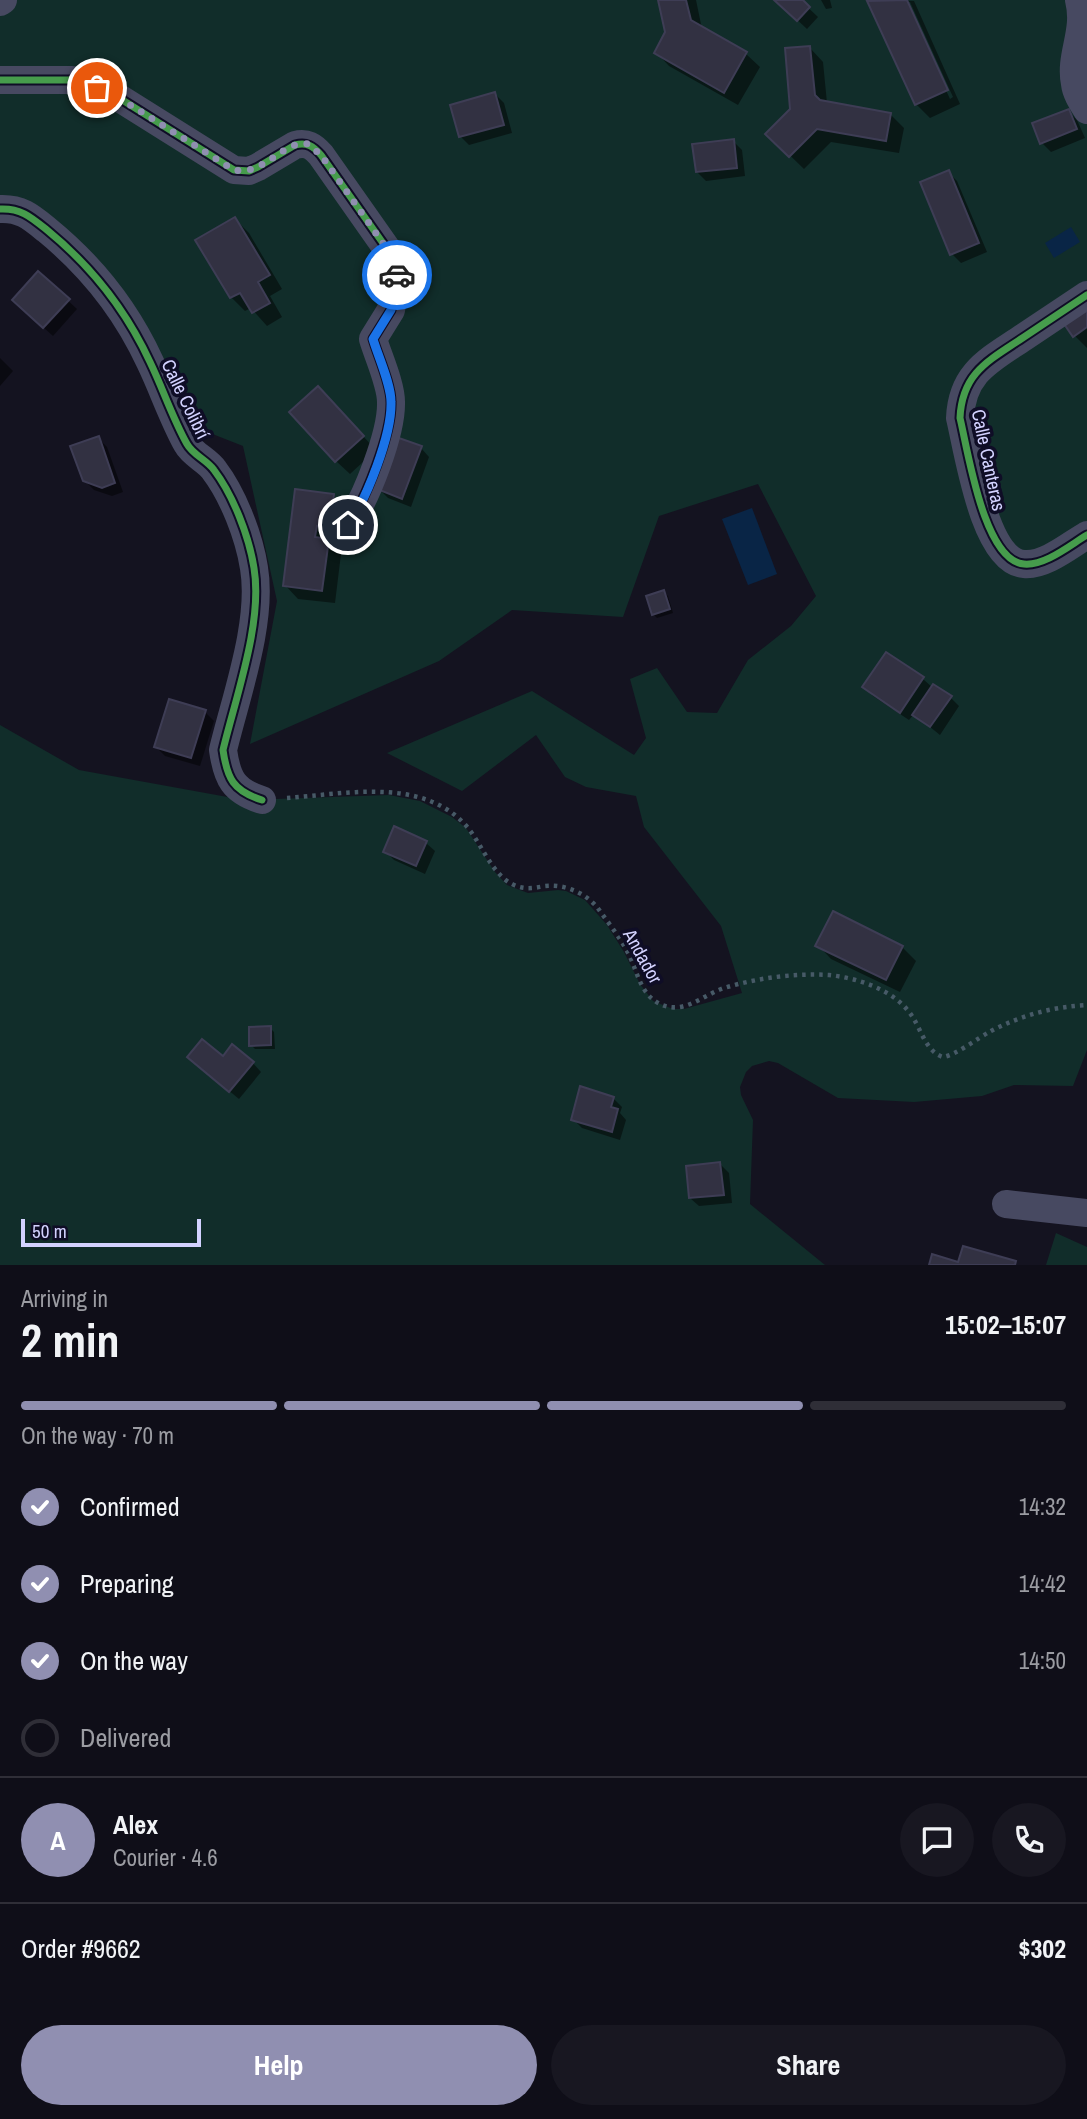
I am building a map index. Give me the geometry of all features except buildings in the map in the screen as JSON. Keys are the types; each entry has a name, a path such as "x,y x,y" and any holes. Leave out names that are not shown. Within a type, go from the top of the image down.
{"street":[{"path":"1079,0 1084,13 1083,36 1074,81 1087,110"},
{"path":"0,80 72,80 97,88 116,96 234,170 249,171 303,143 316,149 321,155 399,266 391,310 373,339 391,400 387,434 365,497 348,525"},
{"name":"Calle Colibrí","path":"0,209 15,209 37,220 61,240 98,279 126,317 149,359 188,447 212,467 226,487 254,567 256,612 223,750 226,771 231,781 250,796 262,800"},
{"name":"Calle Canteras","path":"1087,295 993,355 965,388 960,418 986,525 999,549 1009,559 1033,564 1087,535"},
{"path":"1006,1204 1087,1213"}],"green space":[{"path":"0,0 1087,0 1087,1050 1073,1086 1014,1085 982,1096 914,1102 838,1098 778,1063 769,1061 752,1066 746,1072 740,1087 753,1120 750,1204 825,1265 0,1265 0,725 79,770 244,800 389,795 420,801 452,817 466,828 495,872 507,885 528,893 566,891 585,900 607,925 640,984 653,1001 673,1009 684,1009 742,993 721,926 644,827 636,796 586,787 565,777 536,735 462,791 387,753 532,691 634,755 646,738 630,679 657,668 687,712 717,713 748,660 791,626 816,596 758,484 659,516 623,617 512,610 439,661 250,744 277,601 243,446 187,424 138,314 0,203"},
{"path":"1056,1233 1087,1247 1087,1265 1046,1265"}],"water":[{"path":"1071,227 1080,242 1054,258 1045,243"},
{"path":"752,508 777,574 748,585 722,519"}],"cycle path":[{"path":"0,80 72,80 116,96 234,170 249,171 299,144 309,146 321,155 399,266 391,310 373,339 390,395 387,431 370,483 348,525"},
{"path":"0,209 20,212 36,221 78,258 106,290 140,343 187,444 214,470 234,504 254,568 255,612 247,659 223,750 233,782 244,792 262,800"},
{"path":"1087,295 980,369 966,389 960,418 973,478 988,525 998,545 1010,558 1024,564 1040,562 1087,535"}],"way so far":[{"path":"97,88 116,96 234,170 249,171 295,145 308,144 321,155 399,266 397,275"}],"route":[{"path":"348,525 365,497 387,434 391,400 373,339 391,310 397,275"}]}
